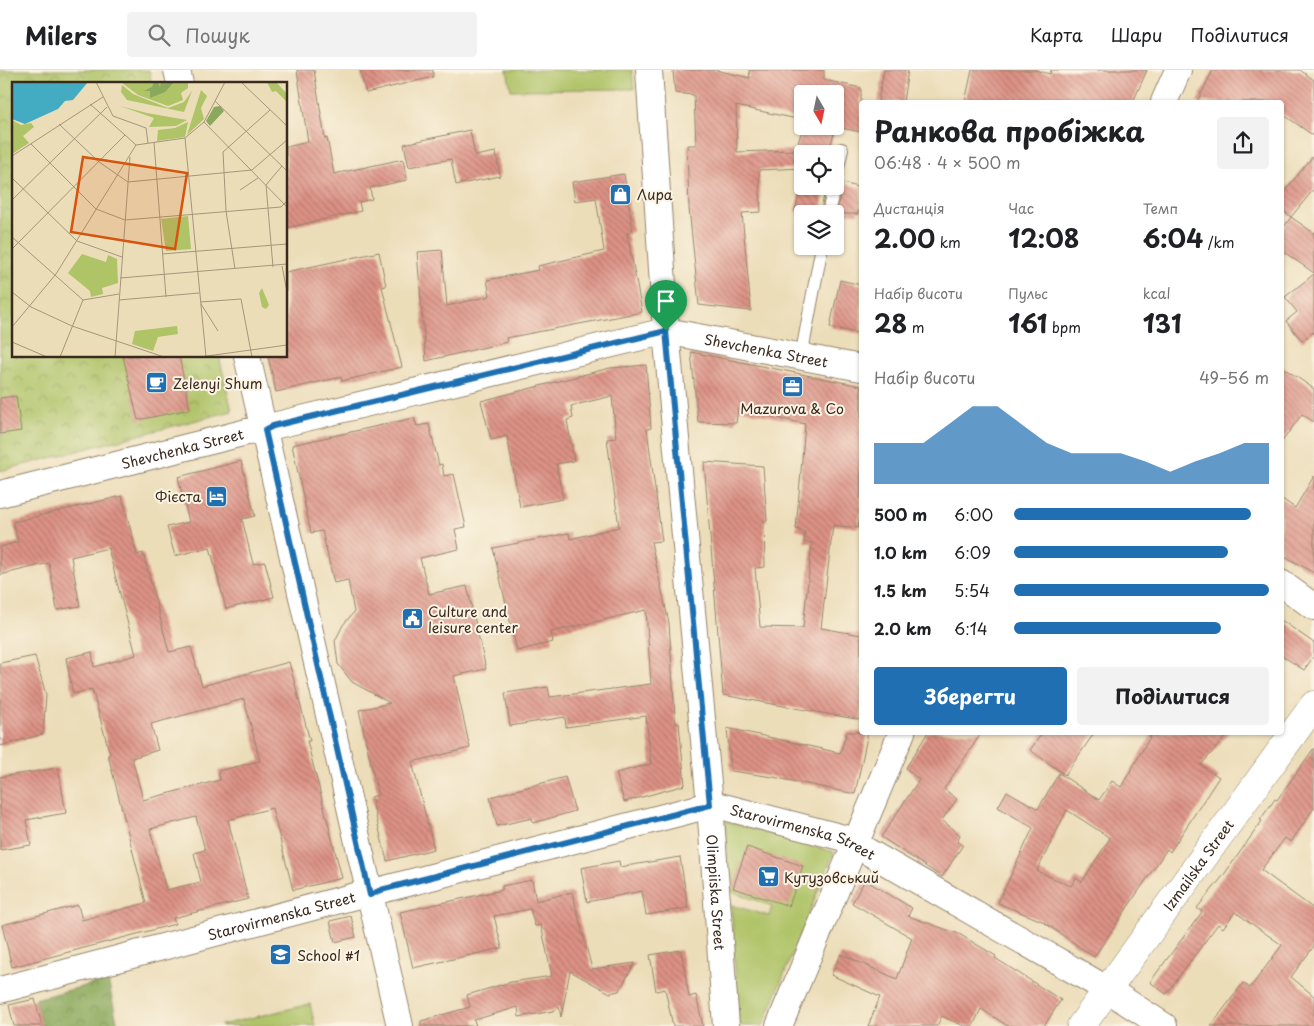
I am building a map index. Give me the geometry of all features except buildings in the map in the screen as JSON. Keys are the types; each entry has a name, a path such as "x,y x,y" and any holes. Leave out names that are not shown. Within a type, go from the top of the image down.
{"main road":[{"name":"Izmailska Street","path":"1081,1026 1314,705"}],"street":[{"name":"Olimpiiska Street","path":"649,70 666,331 710,805 726,1026"},
{"path":"1165,100 1178,70"},
{"name":"Shevchenka Street","path":"0,494 247,432 265,430 273,426 666,331 859,368"},
{"path":"247,358 400,1026"},
{"path":"1284,585 1314,607"},
{"path":"779,1026 901,735"},
{"name":"Starovirmenska Street","path":"0,990 710,805 844,838 1108,990 1164,1026"}],"lane":[{"path":"801,357 820,255"}],"green space":[{"path":"0,70 149,70 152,82 12,82 12,358 219,358 232,411 0,471"},
{"path":"507,70 632,70 634,89 511,90"},
{"path":"725,821 834,852 763,1026 739,1026 731,905 769,916 772,906 730,891"},
{"path":"108,980 118,1026 42,1026 35,999"},
{"path":"310,1004 315,1026 221,1026 221,1025"}],"place":[{"name":"Лира","path":"621,194"},
{"name":"Zelenyi Shum","path":"157,383"},
{"name":"Mazurova & Co","path":"792,386"},
{"name":"Фієста","path":"217,496"},
{"name":"Culture and leisure center","path":"412,619"},
{"name":"Кутузовський","path":"768,877"},
{"name":"School #1","path":"281,955"}],"route":[{"path":"666,331 710,805 381,890 370,895 265,430 273,426 666,331"}]}
